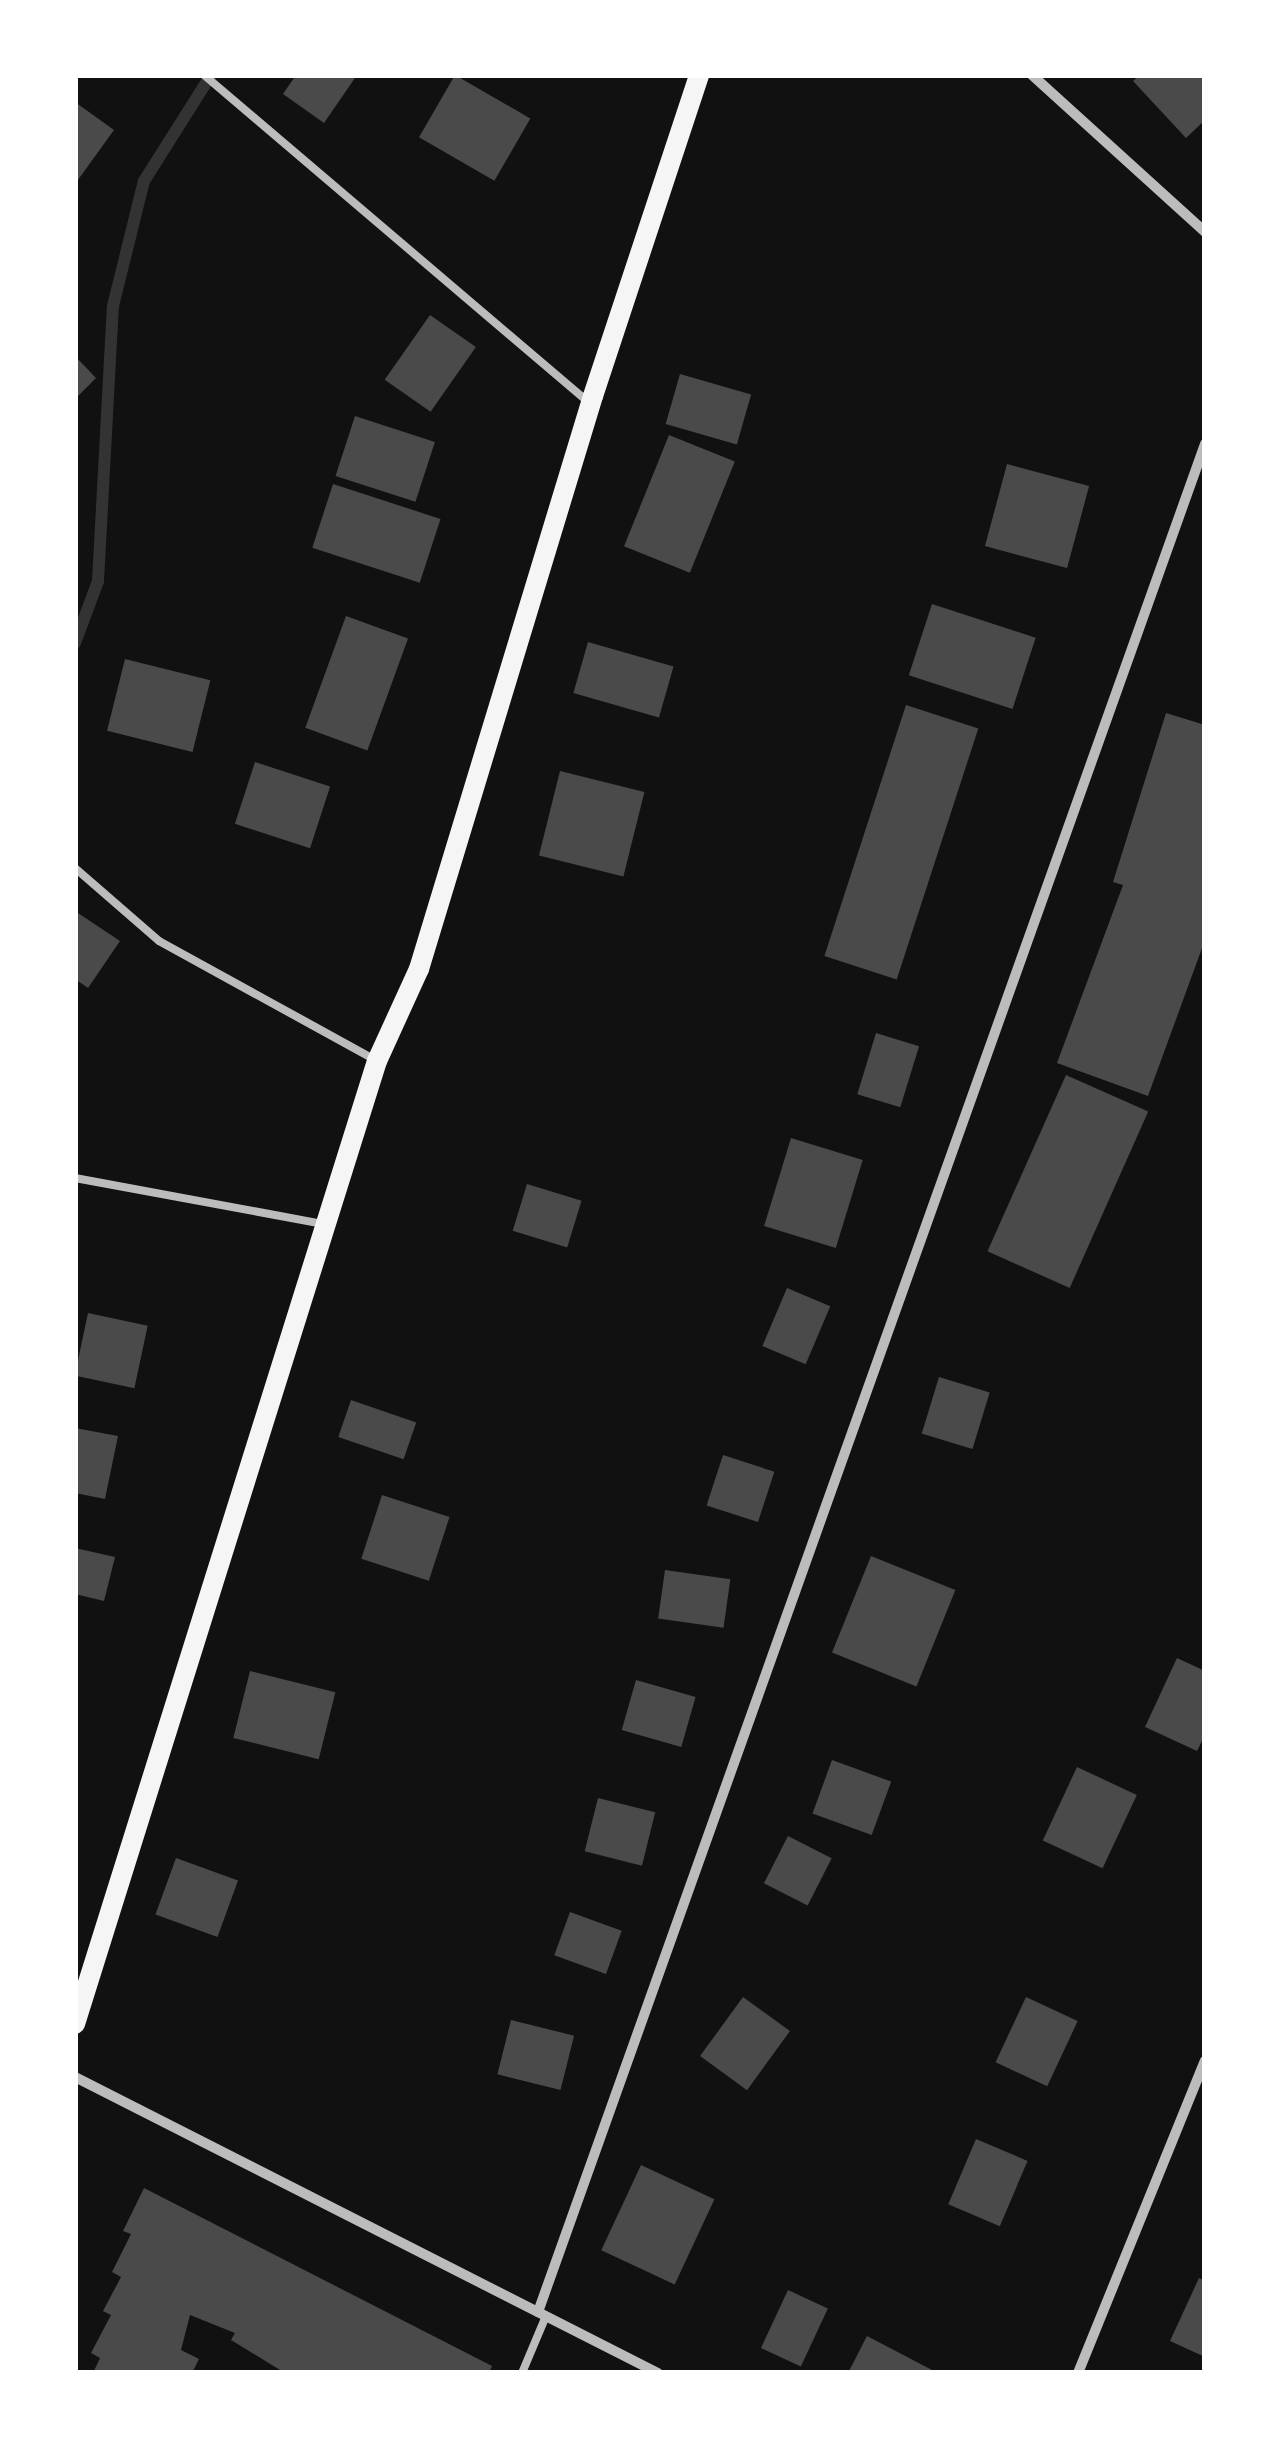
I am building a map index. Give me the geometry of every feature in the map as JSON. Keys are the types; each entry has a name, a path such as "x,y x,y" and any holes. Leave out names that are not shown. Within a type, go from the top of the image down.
{"main road":[{"path":"75,2024 377,1061 419,969 590,404 698,75"}],"street":[{"path":"1032,75 1205,232"},
{"path":"542,2314 1205,444"},
{"path":"1078,2373 1205,2061"},
{"path":"75,2077 658,2373"}],"lane":[{"path":"204,75 590,404"},
{"path":"75,868 159,940 377,1061"},
{"path":"75,1178 328,1225"},
{"path":"522,2373 542,2314"}],"building":[{"path":"296,75 357,75 324,123 283,94"},
{"path":"455,75 530,118 494,181 419,137"},
{"path":"1140,75 1205,75 1205,120 1186,138 1133,81"},
{"path":"75,102 114,130 75,184"},
{"path":"430,315 476,347 431,412 385,380"},
{"path":"75,356 96,378 75,399"},
{"path":"680,374 751,394 737,444 666,424"},
{"path":"355,416 435,442 415,502 336,476"},
{"path":"669,435 735,462 690,573 624,546"},
{"path":"1007,464 1089,486 1067,568 985,546"},
{"path":"333,484 440,519 420,583 312,548"},
{"path":"932,604 1036,638 1012,709 909,675"},
{"path":"346,616 408,639 367,750 305,728"},
{"path":"588,642 674,667 659,717 573,693"},
{"path":"125,659 210,680 192,752 107,731"},
{"path":"906,705 978,728 897,980 824,956"},
{"path":"1166,713 1205,725 1205,940 1148,1096 1057,1063 1123,885 1113,882"},
{"path":"255,762 330,786 310,848 235,824"},
{"path":"560,771 644,792 623,876 539,855"},
{"path":"75,911 120,941 88,988 75,979"},
{"path":"876,1033 919,1046 900,1107 857,1094"},
{"path":"1066,1075 1148,1112 1070,1288 987,1251"},
{"path":"791,1138 863,1160 836,1248 764,1226"},
{"path":"527,1184 582,1201 567,1248 513,1231"},
{"path":"787,1288 830,1306 806,1364 762,1346"},
{"path":"88,1313 148,1326 134,1388 75,1376"},
{"path":"939,1377 990,1392 972,1449 922,1433"},
{"path":"351,1400 416,1422 404,1459 338,1437"},
{"path":"75,1428 118,1436 105,1499 75,1493"},
{"path":"723,1455 774,1472 758,1522 707,1505"},
{"path":"382,1495 450,1517 429,1581 361,1559"},
{"path":"75,1548 115,1557 104,1601 75,1594"},
{"path":"871,1556 955,1590 916,1687 832,1652"},
{"path":"665,1570 730,1579 724,1628 658,1619"},
{"path":"1177,1658 1205,1671 1205,1735 1197,1751 1145,1727"},
{"path":"250,1671 335,1692 319,1759 233,1738"},
{"path":"636,1680 696,1697 681,1747 622,1730"},
{"path":"832,1760 891,1782 872,1835 813,1814"},
{"path":"1077,1767 1137,1795 1103,1868 1043,1840"},
{"path":"598,1798 655,1812 642,1866 585,1851"},
{"path":"788,1836 832,1858 808,1905 764,1883"},
{"path":"176,1858 238,1881 217,1937 155,1914"},
{"path":"570,1912 622,1931 606,1974 554,1955"},
{"path":"743,1997 790,2031 747,2090 700,2056"},
{"path":"1026,1997 1078,2021 1047,2086 996,2062"},
{"path":"511,2020 574,2036 561,2090 497,2074"},
{"path":"976,2139 1028,2161 1000,2226 948,2204"},
{"path":"641,2165 714,2199 675,2284 601,2250"},
{"path":"144,2188 492,2366 489,2373 285,2373 231,2340 235,2333 190,2315 181,2350 199,2359 192,2373 93,2373 100,2358 91,2353 111,2315 103,2311 121,2277 112,2272 131,2234 123,2231"},
{"path":"1199,2278 1205,2281 1205,2357 1170,2341"},
{"path":"788,2290 828,2309 801,2367 761,2348"},
{"path":"867,2336 932,2370 848,2373"}],"waterway":[{"path":"75,643 98,581 113,306 144,181 211,75"}]}
